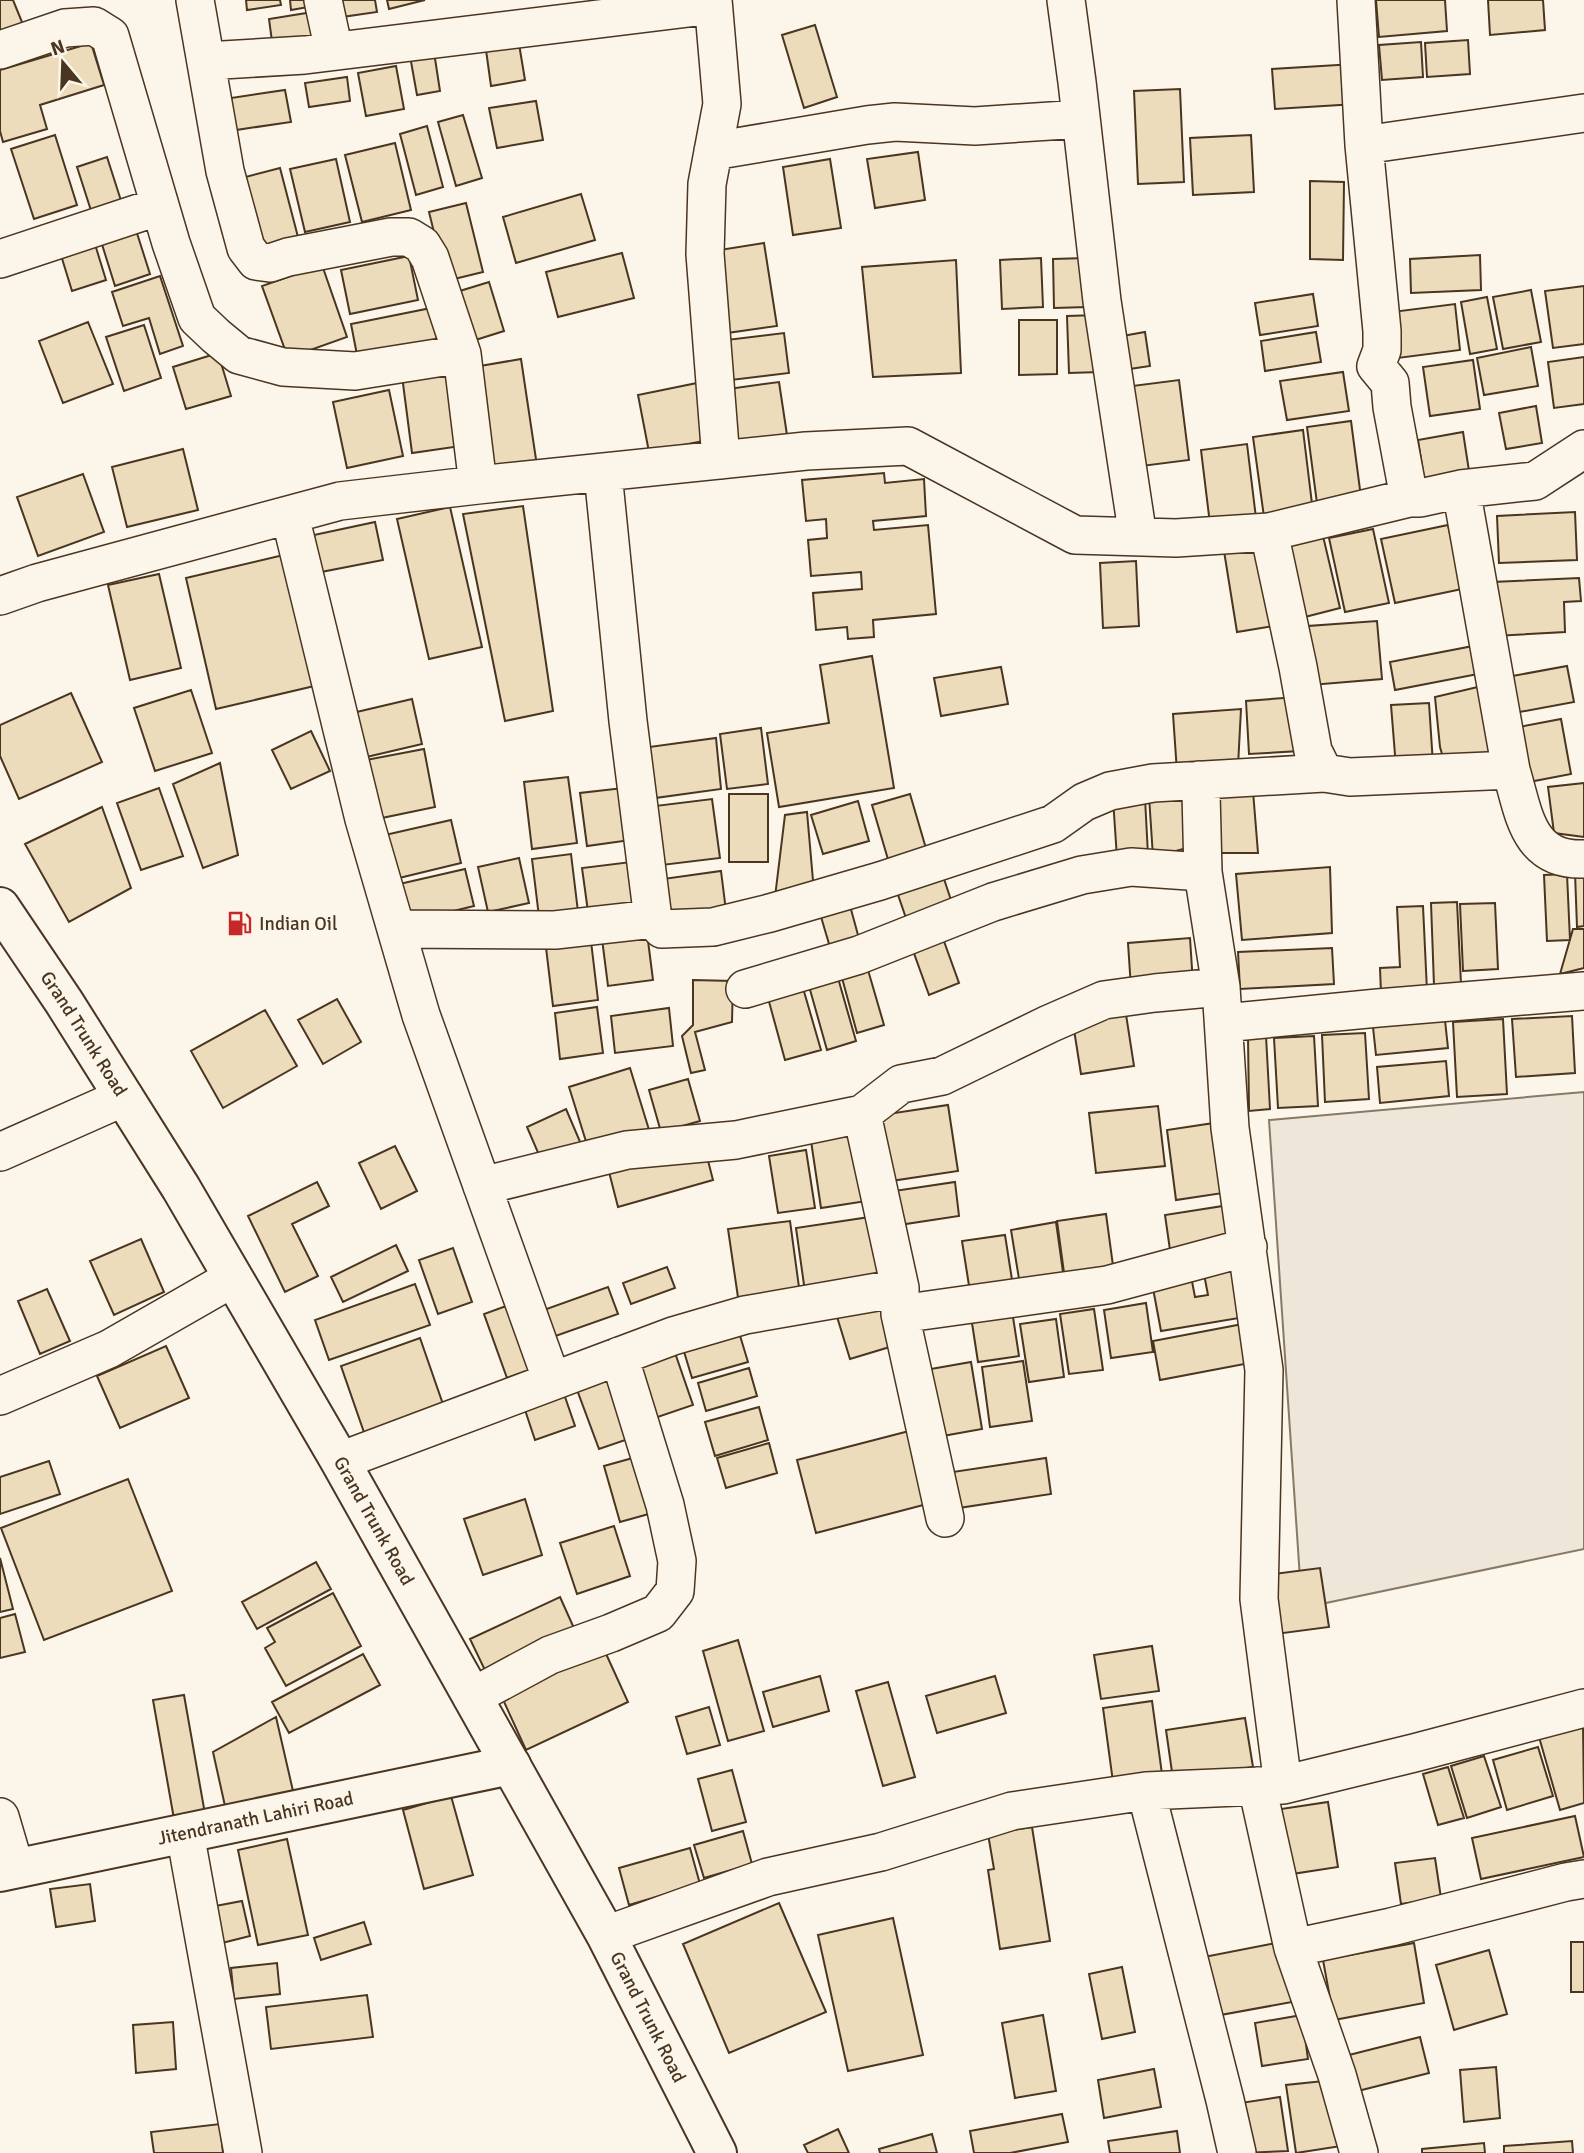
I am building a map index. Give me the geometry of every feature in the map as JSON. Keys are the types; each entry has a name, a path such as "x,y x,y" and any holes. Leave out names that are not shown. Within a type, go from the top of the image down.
{"main road":[{"name":"Grand Trunk Road","path":"0,907 64,1002 181,1188 340,1461 606,1935 717,2153"},
{"name":"Jitendranath Lahiri Road","path":"8,1870 511,1765"}],"street":[{"path":"195,0 225,171 246,248 256,261 270,263 391,237 409,237 422,245 430,258 462,354 478,485"},
{"path":"323,0 334,51"},
{"path":"1066,0 1102,301 1138,537"},
{"path":"1356,0 1364,145 1382,331 1382,350 1376,366 1390,383 1409,498"},
{"path":"206,61 334,51 713,2 722,104 707,184 705,254 721,460"},
{"path":"0,50 65,28 94,26 110,36 160,206 197,318 239,355 283,367 355,371 462,354"},
{"path":"713,151 895,122 975,126 1082,119"},
{"path":"1364,145 1581,123"},
{"path":"0,259 160,206"},
{"path":"0,596 340,502 806,451 908,446 1075,535 1176,538 1269,532 1409,498 1535,481 1584,449"},
{"path":"603,473 628,721 653,919 662,929 713,927 880,881 1054,824 1084,802 1110,791 1153,783 1324,773 1350,777 1511,770"},
{"path":"1461,489 1511,770 1524,814 1533,838 1549,853 1584,859"},
{"path":"290,516 364,819 421,1014 552,1381"},
{"path":"1269,532 1313,751 1324,773"},
{"path":"1199,780 1203,872 1221,987 1230,1128 1264,1370 1259,1599 1270,1785 1293,1948 1337,2075 1359,2153"},
{"path":"745,989 859,956 993,902 1082,875 1131,867 1203,872"},
{"path":"396,929 555,930 653,919"},
{"path":"482,1186 627,1150 736,1140 862,1114 901,1084 942,1076 1104,1000 1221,987"},
{"path":"1223,1023 1584,991"},
{"path":"0,1152 124,1097"},
{"path":"862,1114 945,1518"},
{"path":"340,1461 673,1336 745,1315 1107,1285 1248,1247"},
{"path":"0,1396 108,1349 233,1278"},
{"path":"472,1697 550,1655 658,1613 675,1591 677,1561 665,1505 618,1356"},
{"path":"606,1935 768,1877 881,1852 1012,1811 1146,1791 1270,1785 1414,1753 1584,1708"},
{"path":"1146,1791 1237,2153"},
{"path":"0,1817 8,1870"},
{"path":"185,1833 243,2153"},
{"path":"1293,1948 1391,1927 1584,1879"}],"shaded area":[{"path":"1584,1092 1584,1549 1302,1608 1269,1120"}],"building":[{"path":"0,0 13,0 24,27 0,36"},
{"path":"246,0 280,0 281,5 247,10"},
{"path":"290,0 314,0 314,6 291,10"},
{"path":"332,0 375,0 377,12 335,18"},
{"path":"387,0 425,0 389,9"},
{"path":"1376,0 1445,0 1447,31 1379,37"},
{"path":"1488,0 1543,0 1545,30 1490,35"},
{"path":"319,11 323,41 273,49 269,19"},
{"path":"815,25 837,97 804,108 782,35"},
{"path":"1468,40 1470,74 1427,77 1425,43"},
{"path":"1421,42 1423,77 1382,80 1379,45"},
{"path":"91,43 104,85 40,105 47,129 3,142 0,131 0,70"},
{"path":"519,44 525,80 491,86 486,50"},
{"path":"434,52 440,91 417,95 410,56"},
{"path":"1354,64 1356,104 1275,109 1272,69"},
{"path":"396,66 404,109 366,116 358,73"},
{"path":"347,77 350,101 309,107 305,83"},
{"path":"1180,89 1184,182 1138,184 1134,91"},
{"path":"285,90 291,122 236,130 231,98"},
{"path":"536,101 543,140 497,148 489,108"},
{"path":"463,115 482,178 456,186 438,122"},
{"path":"427,126 443,187 416,195 400,134"},
{"path":"55,135 77,205 34,219 11,149"},
{"path":"1251,135 1254,192 1193,195 1190,138"},
{"path":"395,143 411,210 362,222 345,155"},
{"path":"918,152 925,200 875,208 867,159"},
{"path":"107,157 125,213 95,223 77,167"},
{"path":"336,159 350,222 305,232 290,169"},
{"path":"830,159 841,228 793,235 783,167"},
{"path":"280,168 298,237 255,249 238,179"},
{"path":"1310,181 1344,182 1343,260 1310,259"},
{"path":"581,194 595,240 516,263 503,217"},
{"path":"466,203 483,272 446,281 429,212"},
{"path":"135,227 150,274 115,286 100,238"},
{"path":"94,241 106,280 72,291 60,252"},
{"path":"764,243 777,326 720,334 707,252"},
{"path":"622,253 634,298 558,317 546,272"},
{"path":"1480,255 1481,290 1411,293 1410,259"},
{"path":"409,256 418,300 350,314 341,270"},
{"path":"1041,258 1043,307 1002,309 1000,260"},
{"path":"1086,258 1088,307 1054,308 1053,259"},
{"path":"956,260 961,373 873,377 862,267"},
{"path":"322,265 347,337 288,358 262,286"},
{"path":"160,276 183,346 160,354 149,318 123,326 112,292"},
{"path":"489,282 504,331 466,343 450,294"},
{"path":"1584,286 1584,344 1553,348 1545,291"},
{"path":"1531,290 1541,342 1503,349 1493,297"},
{"path":"1313,294 1318,326 1260,335 1255,303"},
{"path":"1487,297 1497,349 1470,354 1461,302"},
{"path":"1455,304 1460,350 1398,358 1392,312"},
{"path":"431,308 439,350 359,365 351,324"},
{"path":"1098,315 1100,372 1069,373 1067,316"},
{"path":"1019,320 1057,320 1057,374 1019,375"},
{"path":"88,322 113,384 63,403 39,341"},
{"path":"144,325 161,378 124,391 106,337"},
{"path":"1145,332 1150,366 1116,371 1111,338"},
{"path":"1316,332 1321,362 1265,371 1261,341"},
{"path":"784,333 789,373 723,381 718,341"},
{"path":"1531,347 1538,386 1484,395 1477,358"},
{"path":"218,353 231,396 186,409 173,367"},
{"path":"1584,357 1584,404 1554,408 1548,362"},
{"path":"521,359 537,466 485,475 468,368"},
{"path":"1473,360 1480,409 1430,416 1423,367"},
{"path":"449,361 461,446 412,453 401,368"},
{"path":"1343,372 1349,411 1287,420 1280,381"},
{"path":"1179,380 1189,460 1142,466 1132,386"},
{"path":"779,382 787,435 735,441 728,389"},
{"path":"697,383 708,440 649,452 638,395"},
{"path":"389,390 403,456 347,468 333,402"},
{"path":"1536,406 1542,443 1506,449 1499,413"},
{"path":"1351,421 1362,505 1318,511 1307,427"},
{"path":"1303,430 1313,512 1264,517 1253,437"},
{"path":"1463,432 1469,471 1424,478 1418,440"},
{"path":"1247,444 1256,518 1210,524 1201,450"},
{"path":"183,449 198,510 127,527 112,467"},
{"path":"884,473 885,483 924,479 926,516 873,521 874,530 928,525 936,614 873,620 874,637 848,639 847,627 816,630 813,593 862,589 861,572 811,576 808,540 827,538 826,519 806,521 802,480"},
{"path":"83,474 104,532 38,556 17,497"},
{"path":"523,506 553,711 505,721 463,514"},
{"path":"450,507 482,647 429,659 397,519"},
{"path":"1575,512 1577,560 1499,563 1497,516"},
{"path":"375,522 383,560 321,572 314,535"},
{"path":"1448,525 1462,589 1395,603 1381,539"},
{"path":"1373,529 1389,603 1345,612 1329,538"},
{"path":"1323,536 1340,608 1301,618 1284,546"},
{"path":"1260,545 1274,626 1237,632 1224,551"},
{"path":"292,553 323,684 216,709 186,578"},
{"path":"1136,561 1139,626 1103,628 1100,563"},
{"path":"159,574 181,668 130,680 108,585"},
{"path":"1579,578 1581,601 1564,602 1565,632 1495,636 1492,582"},
{"path":"1377,621 1382,679 1311,685 1308,626"},
{"path":"1473,646 1478,674 1395,690 1390,662"},
{"path":"872,656 894,788 779,807 767,733 829,723 820,665"},
{"path":"1567,666 1574,702 1514,713 1507,677"},
{"path":"1001,667 1008,704 941,716 934,678"},
{"path":"1482,686 1491,755 1444,761 1435,697"},
{"path":"191,690 212,753 155,771 134,708"},
{"path":"71,693 102,762 19,799 0,756 0,725"},
{"path":"1297,697 1300,751 1249,754 1246,701"},
{"path":"412,699 422,744 358,759 348,714"},
{"path":"1429,703 1433,764 1396,767 1391,705"},
{"path":"1241,709 1238,766 1177,772 1173,714"},
{"path":"1561,719 1571,774 1529,782 1519,727"},
{"path":"761,728 768,784 727,789 720,734"},
{"path":"311,731 330,771 291,789 272,750"},
{"path":"716,738 721,789 655,798 649,747"},
{"path":"424,749 435,807 377,819 366,760"},
{"path":"220,763 238,855 203,868 173,784"},
{"path":"568,777 577,843 532,849 524,782"},
{"path":"1584,783 1584,837 1554,833 1548,787"},
{"path":"632,787 638,839 587,846 580,793"},
{"path":"159,788 183,856 141,870 117,803"},
{"path":"1253,791 1258,853 1218,853 1209,793"},
{"path":"729,794 768,794 768,862 729,862"},
{"path":"910,794 930,862 892,873 872,805"},
{"path":"1197,794 1187,848 1153,857 1149,796"},
{"path":"1145,798 1148,855 1117,858 1113,799"},
{"path":"712,799 720,858 662,865 655,806"},
{"path":"858,801 869,841 823,854 811,815"},
{"path":"102,807 131,888 69,922 25,844"},
{"path":"807,812 814,892 775,897 785,815"},
{"path":"451,820 461,863 395,879 385,835"},
{"path":"571,854 579,920 540,925 532,859"},
{"path":"519,858 529,903 488,912 478,867"},
{"path":"639,861 645,912 589,919 582,868"},
{"path":"1330,867 1332,933 1242,940 1236,874"},
{"path":"465,869 474,906 404,923 395,885"},
{"path":"941,870 953,906 907,921 895,886"},
{"path":"721,871 727,919 669,926 663,879"},
{"path":"1575,873 1584,873 1584,926 1577,927"},
{"path":"1567,874 1570,940 1547,941 1544,875"},
{"path":"849,902 861,946 832,954 819,910"},
{"path":"1457,902 1461,984 1434,985 1431,903"},
{"path":"1495,903 1498,969 1463,971 1460,904"},
{"path":"1423,906 1427,991 1381,993 1380,968 1400,967 1397,907"},
{"path":"646,925 653,980 608,986 601,931"},
{"path":"1573,929 1584,929 1584,968 1560,974"},
{"path":"590,933 598,1000 553,1006 545,939"},
{"path":"941,933 959,983 929,995 911,945"},
{"path":"1190,938 1193,984 1131,988 1128,943"},
{"path":"1332,948 1334,984 1240,989 1238,952"},
{"path":"868,970 884,1025 857,1033 842,978"},
{"path":"838,978 856,1041 827,1050 809,986"},
{"path":"693,980 733,981 732,1022 695,1032 705,1070 691,1073 682,1036 693,1025"},
{"path":"803,988 821,1050 785,1060 768,998"},
{"path":"337,999 361,1042 323,1064 298,1020"},
{"path":"597,1007 603,1053 560,1059 555,1013"},
{"path":"669,1008 673,1046 615,1053 611,1016"},
{"path":"1125,1008 1134,1066 1081,1074 1072,1017"},
{"path":"265,1010 297,1066 223,1108 191,1051"},
{"path":"1444,1011 1448,1048 1376,1055 1372,1018"},
{"path":"1572,1016 1575,1073 1516,1077 1512,1019"},
{"path":"1503,1019 1507,1094 1457,1097 1453,1022"},
{"path":"1365,1033 1369,1099 1325,1102 1322,1035"},
{"path":"1248,1036 1266,1036 1270,1109 1249,1111"},
{"path":"1314,1036 1318,1106 1278,1108 1274,1038"},
{"path":"1446,1061 1449,1096 1380,1103 1377,1067"},
{"path":"630,1068 650,1133 589,1151 569,1087"},
{"path":"688,1079 700,1121 661,1132 649,1090"},
{"path":"948,1105 958,1171 891,1181 881,1115"},
{"path":"1158,1106 1165,1166 1096,1173 1089,1113"},
{"path":"566,1109 584,1151 545,1169 527,1127"},
{"path":"1214,1123 1223,1193 1176,1200 1167,1130"},
{"path":"863,1133 873,1200 821,1208 811,1141"},
{"path":"704,1145 713,1180 618,1207 609,1172"},
{"path":"395,1146 417,1191 381,1209 359,1163"},
{"path":"806,1150 815,1208 778,1213 769,1156"},
{"path":"317,1182 329,1206 292,1224 318,1276 285,1292 248,1216"},
{"path":"955,1182 959,1216 899,1225 894,1191"},
{"path":"1223,1206 1230,1249 1171,1257 1165,1215"},
{"path":"1106,1214 1114,1273 1065,1280 1057,1221"},
{"path":"883,1215 893,1286 806,1299 796,1228"},
{"path":"790,1221 801,1302 740,1311 728,1229"},
{"path":"1056,1222 1064,1279 1020,1285 1011,1230"},
{"path":"1005,1235 1013,1286 970,1292 962,1241"},
{"path":"141,1239 164,1292 114,1315 90,1261"},
{"path":"396,1245 408,1271 343,1302 331,1277"},
{"path":"453,1248 472,1302 438,1314 419,1260"},
{"path":"667,1267 675,1288 631,1304 623,1283"},
{"path":"1237,1267 1245,1317 1161,1331 1152,1283 1191,1276 1195,1297 1208,1295 1204,1274"},
{"path":"415,1284 430,1325 329,1360 315,1320"},
{"path":"608,1287 618,1314 547,1339 538,1312"},
{"path":"47,1289 70,1341 40,1354 18,1301"},
{"path":"877,1294 893,1346 850,1359 834,1307"},
{"path":"520,1301 543,1366 507,1378 484,1314"},
{"path":"1146,1303 1153,1352 1111,1358 1104,1310"},
{"path":"1011,1304 1019,1356 978,1362 970,1310"},
{"path":"1094,1309 1103,1370 1069,1374 1060,1314"},
{"path":"1056,1319 1064,1377 1029,1382 1020,1324"},
{"path":"1248,1323 1255,1362 1160,1380 1153,1341"},
{"path":"738,1329 748,1362 692,1378 682,1345"},
{"path":"420,1338 446,1413 367,1441 341,1366"},
{"path":"166,1346 189,1398 120,1428 97,1376"},
{"path":"673,1347 693,1405 643,1422 624,1364"},
{"path":"1023,1361 1032,1421 990,1427 982,1367"},
{"path":"971,1362 982,1429 937,1437 925,1370"},
{"path":"749,1368 757,1396 706,1411 698,1383"},
{"path":"621,1371 643,1434 599,1449 576,1387"},
{"path":"564,1394 575,1426 535,1440 524,1407"},
{"path":"759,1407 768,1440 715,1456 705,1422"},
{"path":"913,1430 931,1503 816,1533 797,1460"},
{"path":"769,1443 777,1473 726,1488 717,1458"},
{"path":"647,1454 663,1510 620,1522 604,1466"},
{"path":"1046,1458 1051,1494 952,1509 946,1473"},
{"path":"49,1461 60,1494 0,1514 0,1477"},
{"path":"128,1479 172,1591 44,1640 1,1528"},
{"path":"525,1499 542,1555 483,1575 464,1519"},
{"path":"614,1526 630,1576 577,1594 560,1543"},
{"path":"0,1558 13,1609 0,1612"},
{"path":"316,1562 331,1589 257,1629 242,1602"},
{"path":"1320,1568 1329,1627 1276,1634 1267,1575"},
{"path":"333,1593 361,1646 286,1686 265,1648 275,1642 267,1628"},
{"path":"560,1597 582,1646 493,1687 470,1639"},
{"path":"15,1614 25,1652 0,1658 0,1618"},
{"path":"738,1640 764,1731 728,1741 703,1651"},
{"path":"602,1645 628,1702 526,1750 500,1693"},
{"path":"1152,1646 1159,1691 1101,1699 1094,1655"},
{"path":"363,1654 380,1685 289,1733 272,1702"},
{"path":"820,1676 829,1711 773,1727 763,1692"},
{"path":"995,1676 1006,1713 937,1733 926,1696"},
{"path":"888,1682 915,1777 883,1786 856,1691"},
{"path":"184,1695 205,1814 174,1819 153,1700"},
{"path":"1152,1701 1162,1774 1113,1782 1103,1708"},
{"path":"709,1707 720,1745 687,1754 676,1717"},
{"path":"276,1717 293,1791 225,1806 213,1752"},
{"path":"1245,1718 1253,1767 1173,1779 1166,1730"},
{"path":"1583,1724 1584,1803 1560,1810 1539,1737"},
{"path":"1538,1747 1553,1796 1507,1810 1493,1760"},
{"path":"1484,1756 1501,1807 1467,1818 1451,1766"},
{"path":"1448,1767 1464,1818 1438,1825 1423,1774"},
{"path":"732,1770 746,1822 712,1831 698,1779"},
{"path":"451,1796 473,1875 424,1889 403,1810"},
{"path":"1328,1802 1338,1867 1292,1874 1281,1809"},
{"path":"1575,1816 1584,1857 1481,1879 1472,1838"},
{"path":"1032,1827 1050,1941 1000,1949 988,1870 994,1869 988,1834"},
{"path":"743,1831 752,1864 704,1878 694,1845"},
{"path":"287,1839 308,1935 258,1945 238,1850"},
{"path":"690,1848 700,1884 629,1905 619,1868"},
{"path":"1435,1858 1441,1898 1401,1904 1395,1863"},
{"path":"90,1884 95,1921 56,1927 50,1889"},
{"path":"242,1901 250,1936 218,1944 210,1907"},
{"path":"779,1903 826,2012 729,2053 683,1944"},
{"path":"893,1918 923,2055 848,2071 818,1935"},
{"path":"364,1922 371,1944 321,1960 314,1938"},
{"path":"1281,1942 1292,2002 1215,2016 1204,1957"},
{"path":"1571,1942 1584,1942 1584,1992 1571,1992"},
{"path":"1414,1943 1424,2003 1334,2020 1323,1960"},
{"path":"1489,1950 1507,2014 1454,2030 1436,1965"},
{"path":"277,1963 280,1994 234,1999 231,1968"},
{"path":"1122,1967 1135,2032 1102,2039 1089,1974"},
{"path":"367,1995 373,2037 271,2049 266,2007"},
{"path":"1043,2015 1056,2091 1015,2098 1002,2023"},
{"path":"1302,2015 1308,2059 1262,2066 1255,2023"},
{"path":"173,2022 176,2069 136,2073 133,2025"},
{"path":"1420,2037 1429,2073 1354,2092 1345,2056"},
{"path":"1496,2067 1500,2118 1464,2122 1460,2070"},
{"path":"1154,2069 1161,2107 1104,2118 1098,2080"},
{"path":"1333,2080 1354,2144 1296,2153 1286,2085"},
{"path":"1280,2097 1288,2151 1241,2153 1234,2104"},
{"path":"1062,2114 1068,2142 1010,2153 974,2153 970,2131"},
{"path":"220,2124 223,2153 154,2153 151,2132"},
{"path":"838,2129 849,2153 808,2153 804,2145"},
{"path":"1177,2131 1180,2153 1110,2153 1108,2141"},
{"path":"932,2134 937,2153 880,2153 879,2149"},
{"path":"1572,2141 1573,2153 1504,2153 1504,2146"},
{"path":"1484,2143 1485,2153 1422,2153 1422,2149"}],"place":[{"name":"Indian Oil","path":"239,924"}]}
